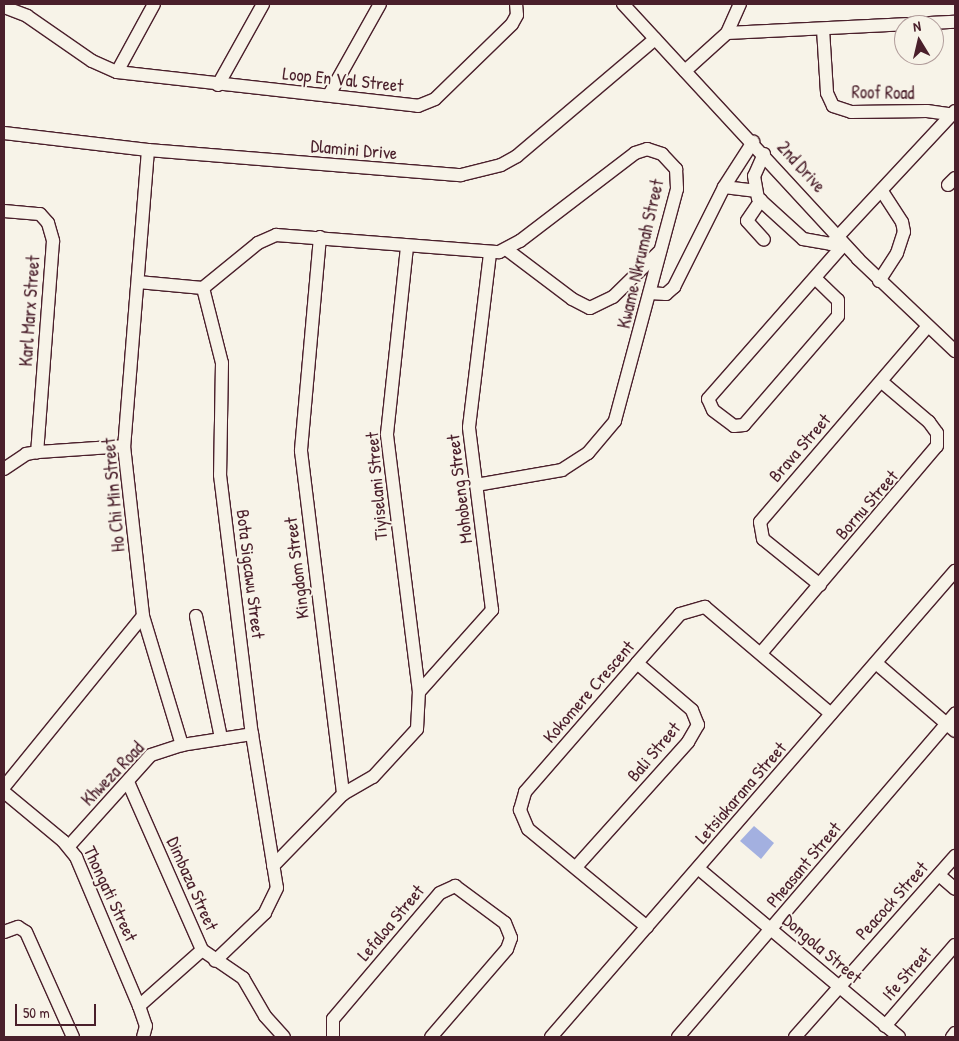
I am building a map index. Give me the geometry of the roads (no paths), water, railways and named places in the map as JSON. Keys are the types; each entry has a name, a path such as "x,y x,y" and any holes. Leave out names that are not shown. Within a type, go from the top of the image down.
{"street":[{"path":"117,72 154,4"},
{"path":"218,85 263,4"},
{"path":"330,95 380,4"},
{"name":"Loop En Val Street","path":"4,7 27,16 92,61 117,72 218,85 426,104 512,24 517,15 516,4"},
{"name":"2nd Drive","path":"623,4 753,142 879,281 955,351"},
{"path":"685,71 727,32 740,4"},
{"path":"727,32 955,22"},
{"name":"Roof Road","path":"823,29 827,93 832,106 851,112 954,113"},
{"name":"Dlamini Drive","path":"4,132 148,150 446,175 480,172 517,156 655,39"},
{"path":"816,279 838,300 841,312 744,425 734,426 713,410 708,399 816,279 842,241 882,191 954,113"},
{"path":"650,294 666,294 674,287 724,188 753,142"},
{"name":"Kwame Nkrumah Street","path":"203,288 266,238 320,237 490,253 506,249 635,153 647,149 667,157 678,178 620,408 600,440 582,458 556,472 476,485"},
{"name":"Ho Chi Min Street","path":"148,150 124,446 143,616 182,745"},
{"path":"764,154 755,169 758,196 747,223 764,240"},
{"path":"724,188 758,196 808,242 826,245 842,241"},
{"path":"879,281 897,253 904,232 902,222 882,191"},
{"name":"Karl Marx Street","path":"4,211 40,214 48,223 53,241 37,452"},
{"name":"Kingdom Street","path":"320,237 301,451 342,794"},
{"name":"Tiyiselani Street","path":"342,794 373,777 414,735 419,692 387,434 407,246"},
{"path":"506,249 572,300 590,308 606,303 660,251"},
{"name":"Mohobeng Street","path":"419,692 492,610 476,485 470,412 490,253"},
{"path":"138,282 203,288"},
{"name":"Bota Sigcawu Street","path":"203,288 222,363 220,475 252,734 277,888 271,906 215,961"},
{"name":"Brava Street","path":"820,585 763,539 760,522 928,328"},
{"name":"Bornu Street","path":"762,652 937,446 937,434 929,422 882,382"},
{"path":"4,469 26,454 124,446"},
{"name":"Letsiakarana Street","path":"551,1037 699,869 955,571"},
{"name":"Kokomere Crescent","path":"647,927 524,825 522,799 637,663 680,614 698,607 713,610 831,714"},
{"path":"4,787 143,616"},
{"path":"196,616 221,738"},
{"name":"Bali Street","path":"576,867 688,742 698,724 696,715 637,663"},
{"path":"876,663 952,723"},
{"name":"Pheasant Street","path":"678,1037 952,723"},
{"name":"Khweza Road","path":"69,846 151,755 182,745 252,734"},
{"name":"Dimbaza Street","path":"128,782 202,950 140,1006"},
{"name":"Thongati Street","path":"4,792 69,846 82,868 140,1006 146,1026 143,1037"},
{"path":"273,866 342,794"},
{"name":"Peacock Street","path":"795,1037 955,856"},
{"name":"Dongola Street","path":"699,869 899,1037"},
{"path":"939,875 955,889"},
{"name":"Lefaloa Street","path":"333,1037 333,1019 440,892 454,886 505,923 511,938 507,949 431,1037"},
{"path":"4,932 18,926 26,932 73,1037"},
{"name":"Ife Street","path":"885,1026 955,945"},
{"path":"202,950 215,961 243,978 265,1016 284,1037"},
{"path":"952,1037 955,1033"}]}
